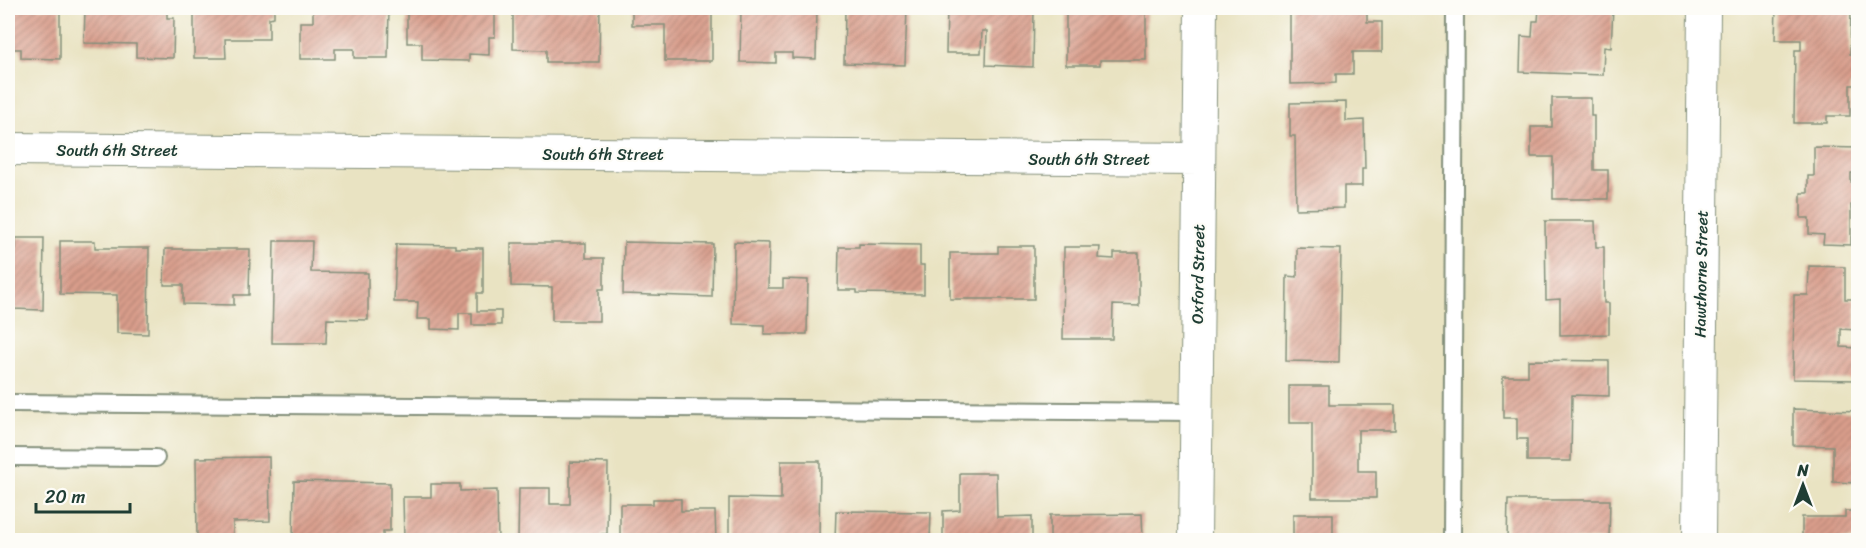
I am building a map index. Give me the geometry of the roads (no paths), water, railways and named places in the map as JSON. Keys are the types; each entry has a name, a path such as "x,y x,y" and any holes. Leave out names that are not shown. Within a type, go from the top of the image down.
{"street":[{"name":"Oxford Street","path":"1195,540 1202,8"},
{"name":"Hawthorne Street","path":"1699,540 1704,8"},
{"name":"South 6th Street","path":"8,149 1199,159"}],"lane":[{"path":"1452,540 1455,8"},
{"path":"8,403 1196,412"},
{"path":"8,457 156,458"}]}
